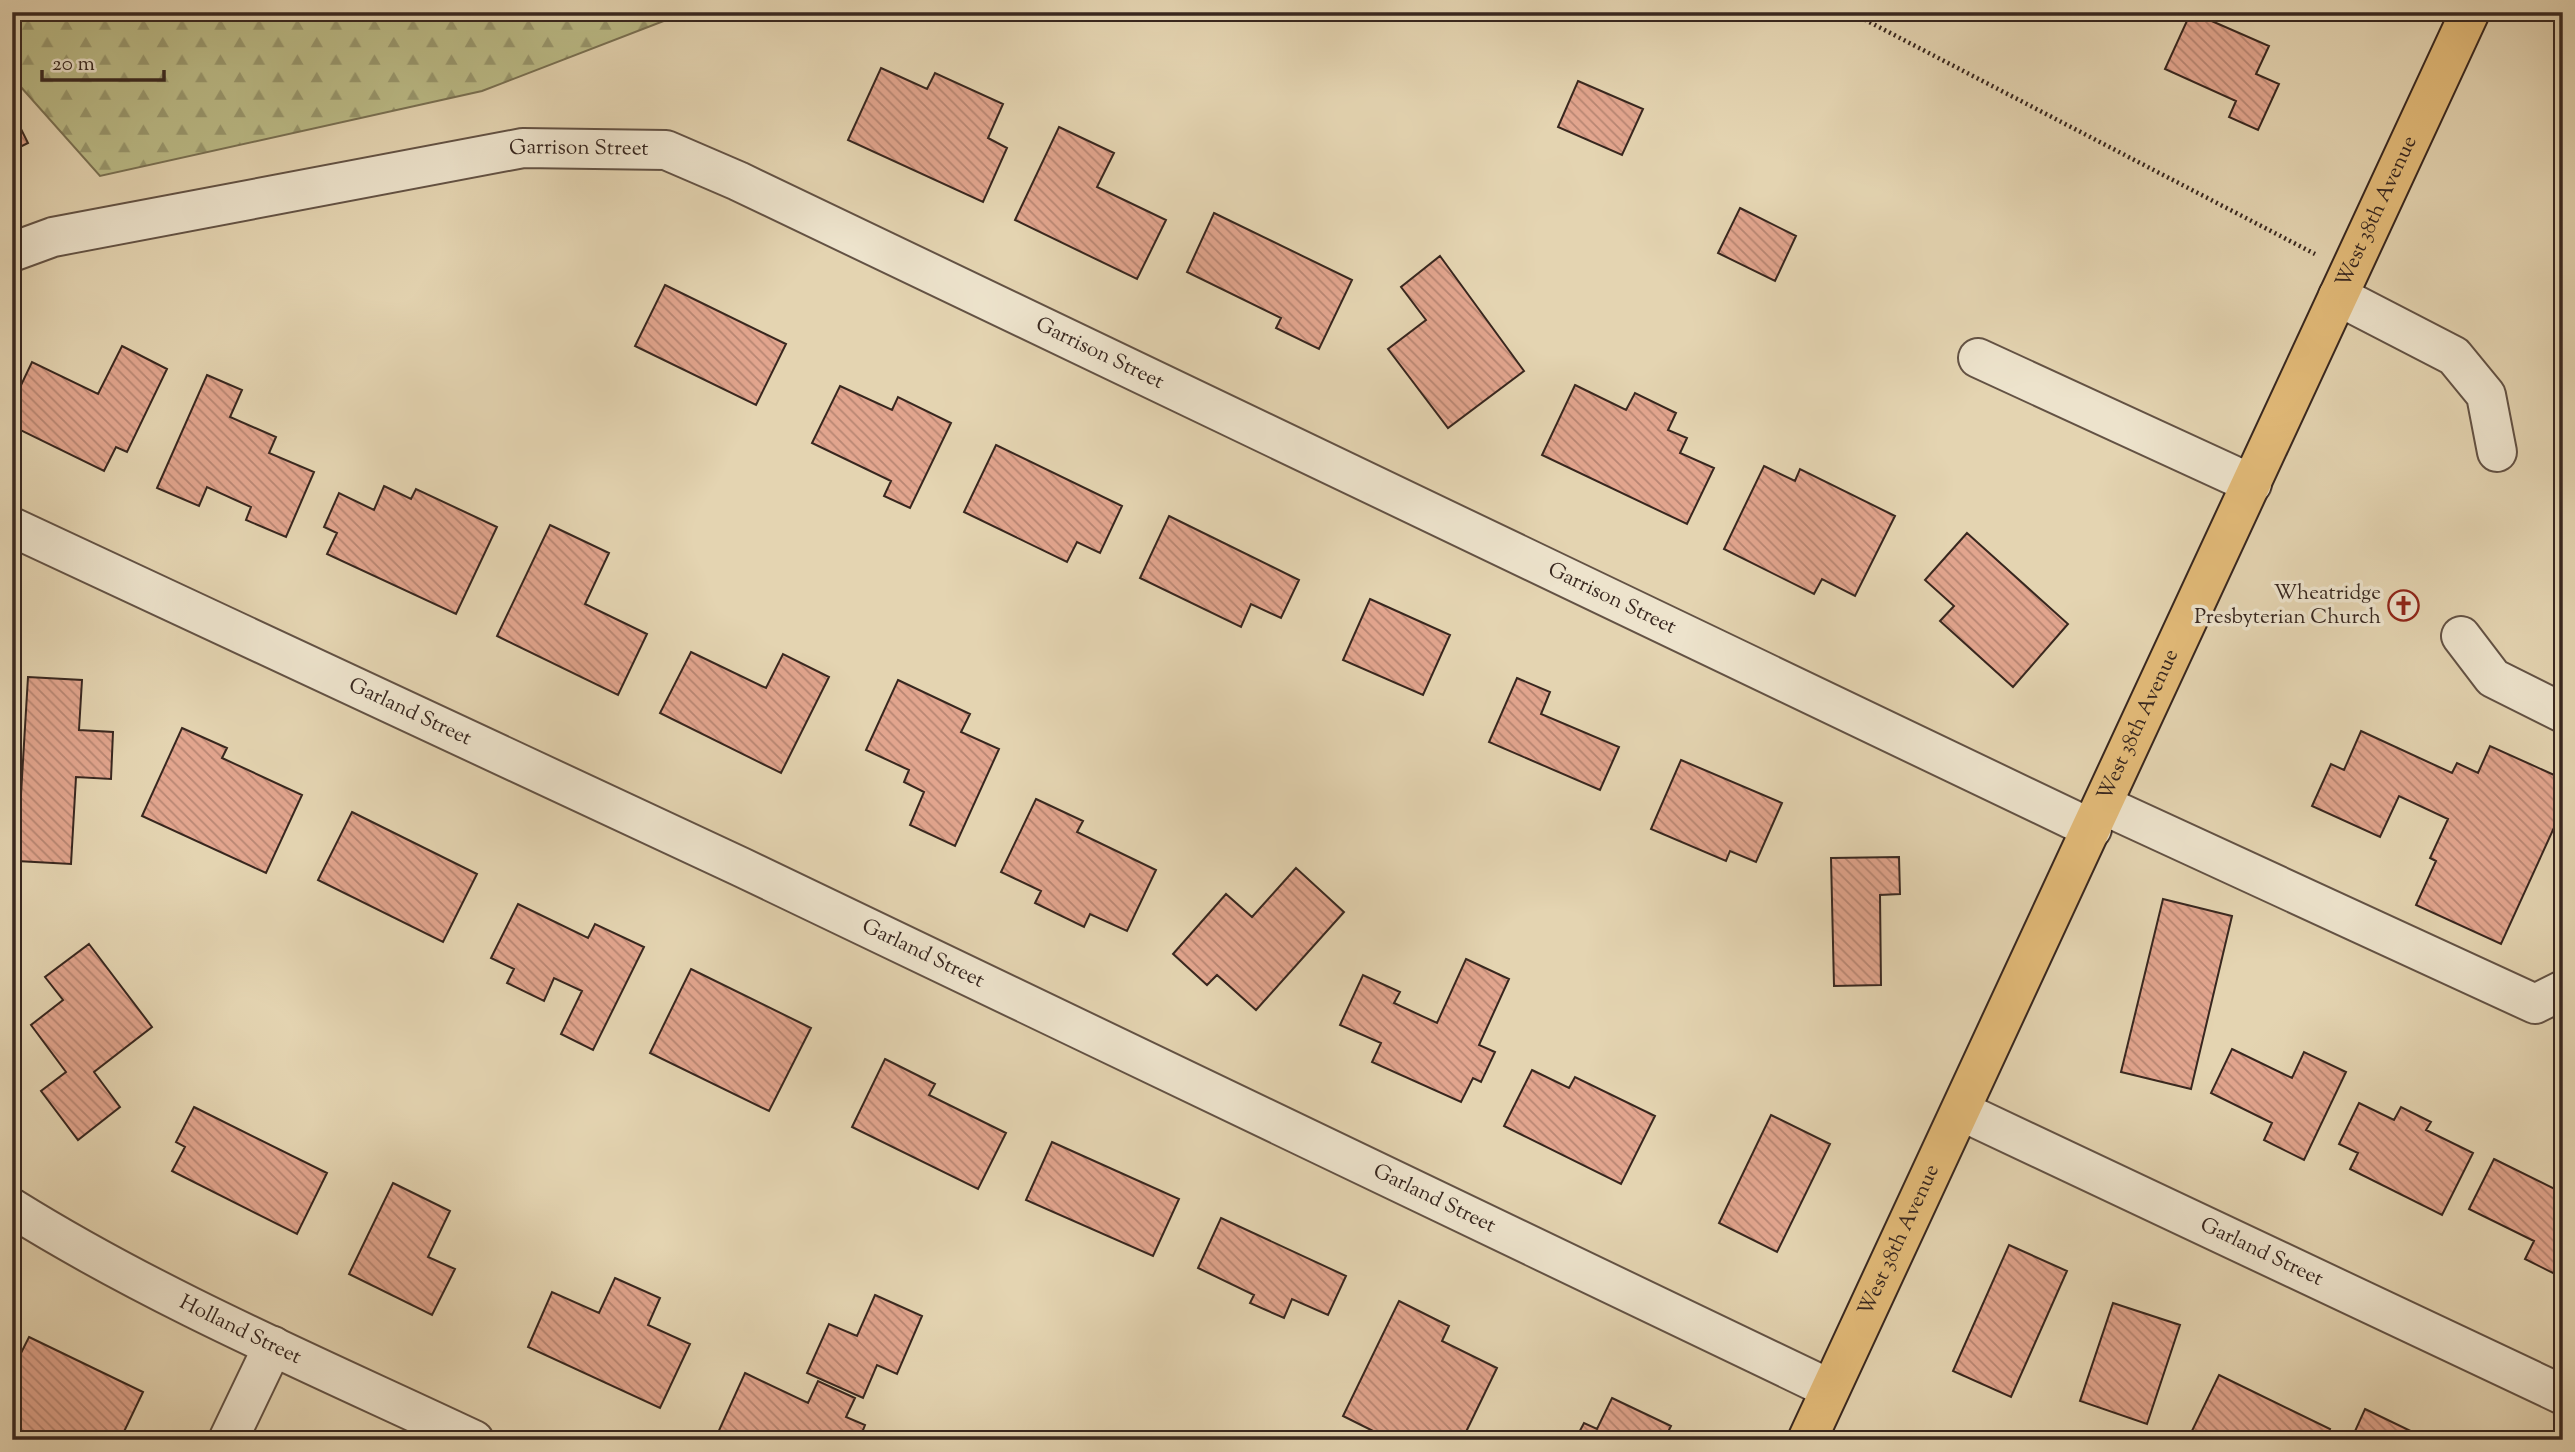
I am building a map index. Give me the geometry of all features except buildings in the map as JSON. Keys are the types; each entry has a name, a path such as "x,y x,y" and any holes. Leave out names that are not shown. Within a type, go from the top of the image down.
{"main road":[{"name":"West 38th Avenue","path":"1807,1440 2470,12"}],"street":[{"name":"Garrison Street","path":"12,252 53,237 523,148 666,150 738,181 2097,817 2535,1004 2563,990"},
{"path":"2344,284 2454,356 2486,395 2497,452"},
{"path":"1978,358 2252,484"},
{"name":"Garland Street","path":"12,527 741,867 1830,1390"},
{"path":"2461,636 2493,678 2563,713"},
{"name":"Garland Street","path":"1961,1111 2563,1395"},
{"name":"Holland Street","path":"12,1208 64,1240 272,1346 474,1440"},
{"path":"229,1440 272,1346"}],"path":[{"path":"1850,12 2344,284"}],"green space":[{"path":"12,12 687,12 482,91 100,176 12,77"}],"place":[{"name":"Wheatridge Presbyterian Church","path":"2404,606"}]}
